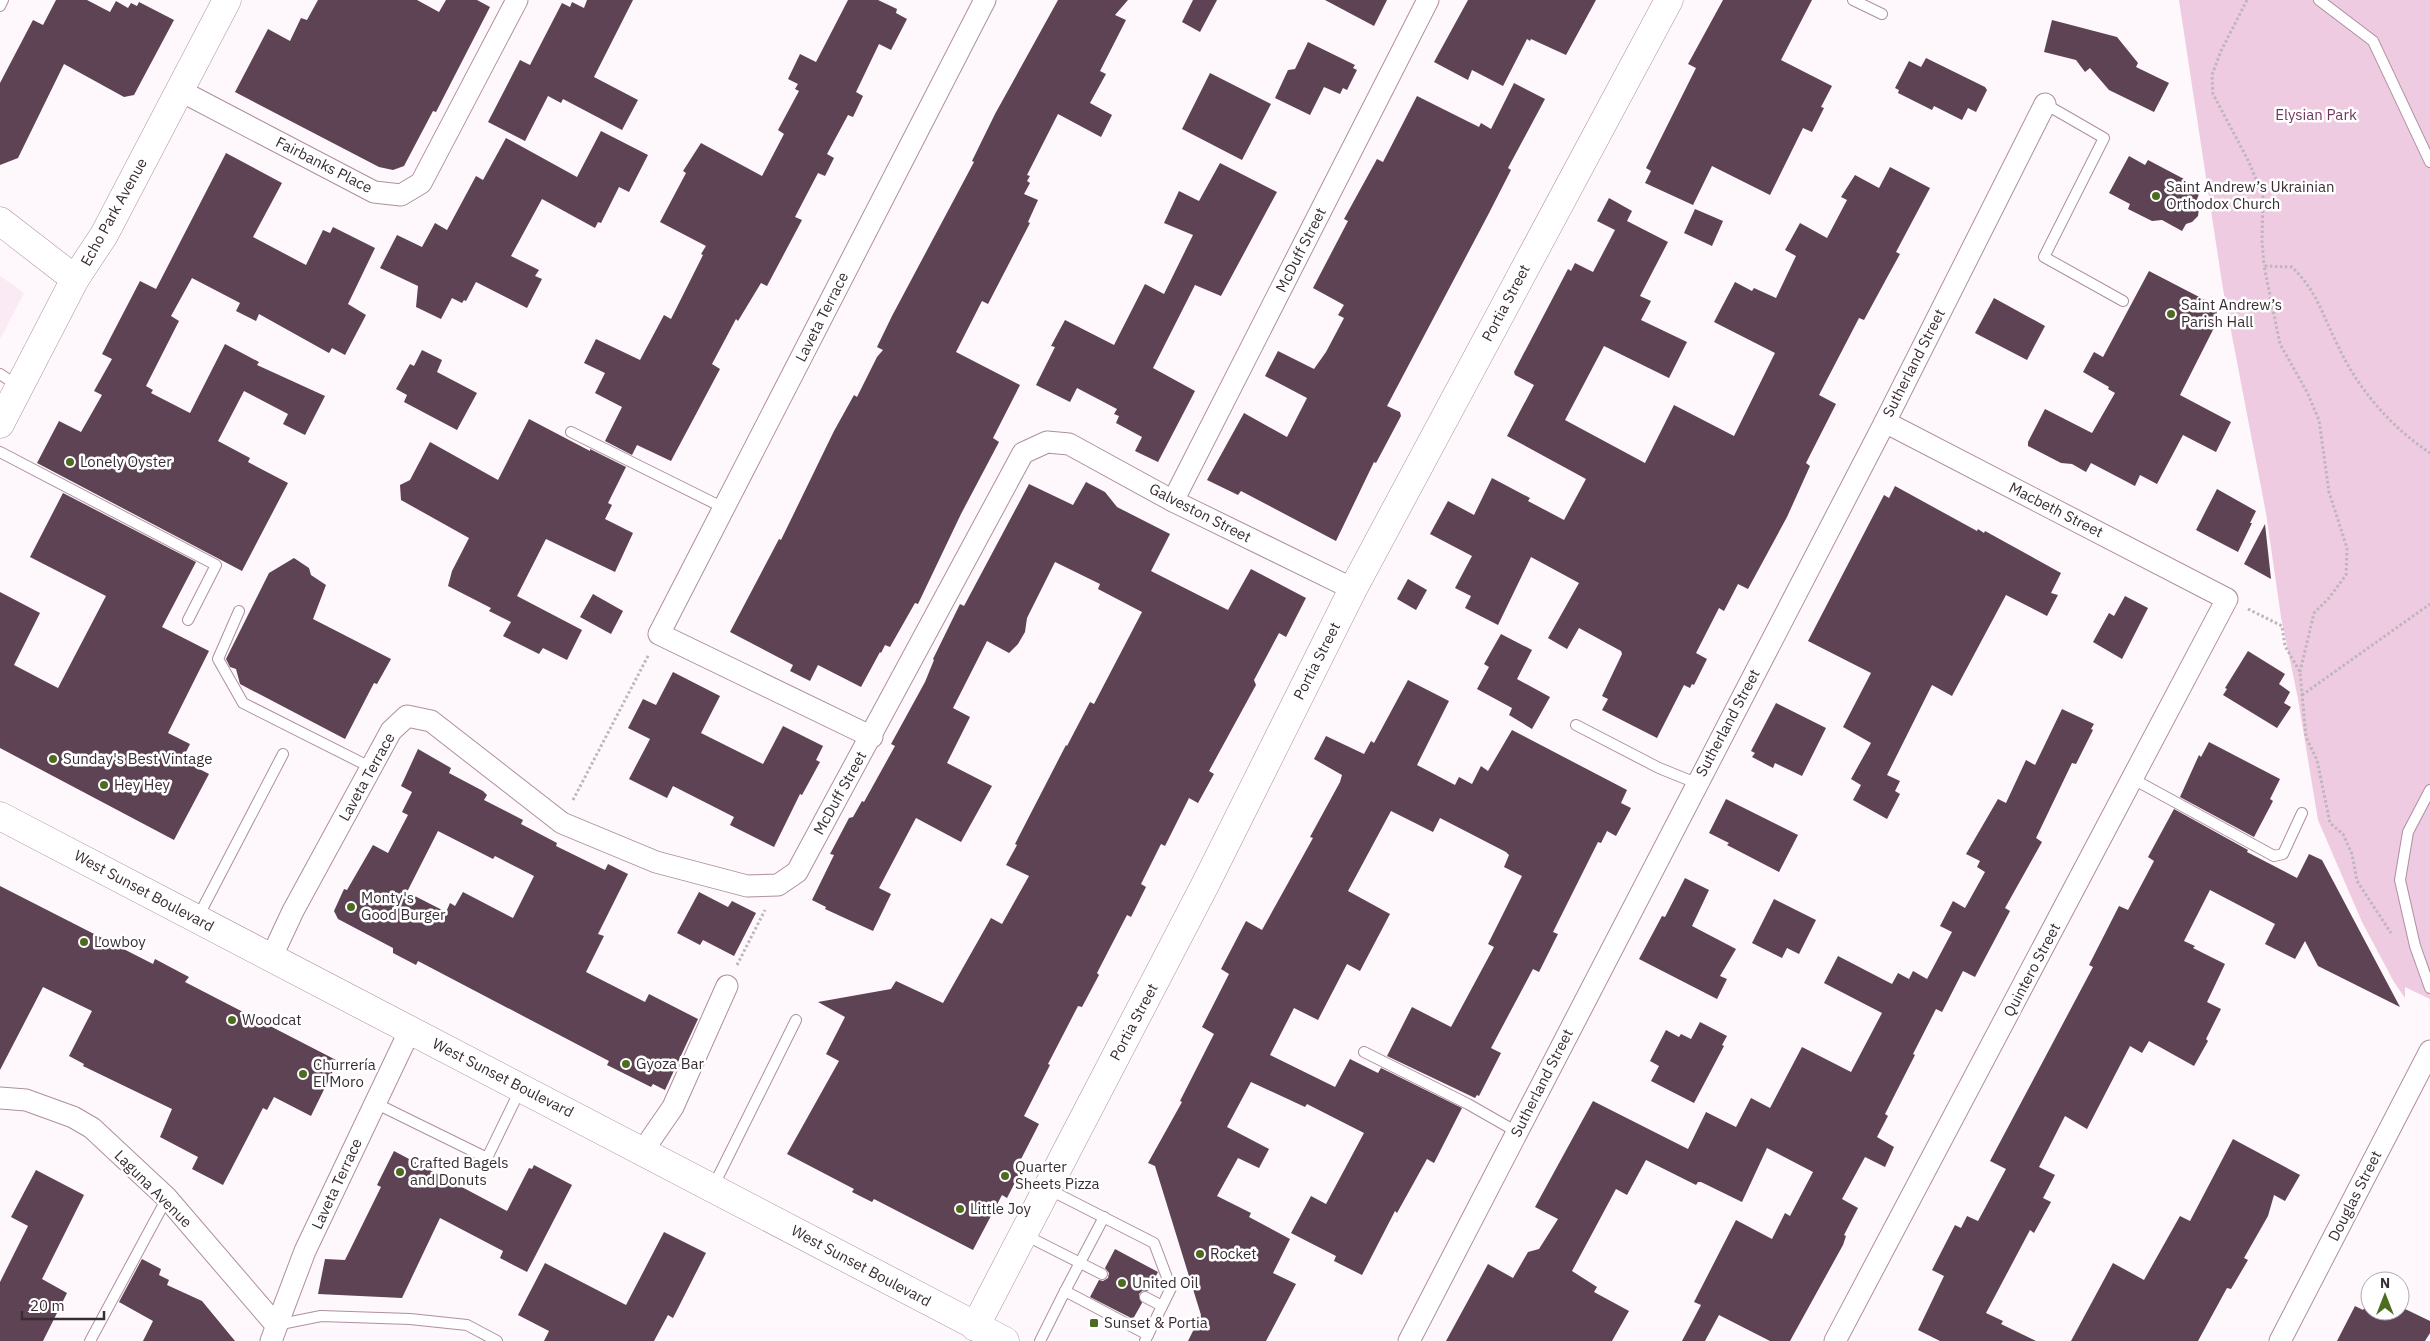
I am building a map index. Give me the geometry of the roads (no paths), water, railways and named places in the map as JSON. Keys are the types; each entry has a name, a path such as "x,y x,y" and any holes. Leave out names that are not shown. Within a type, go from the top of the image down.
{"street":[{"name":"Echo Park Avenue","path":"0,424 10,381 104,235 227,0"},
{"name":"Fairbanks Place","path":"179,90 374,192 401,195 421,183 517,0"},
{"name":"Laveta Terrace","path":"872,737 659,634 984,0"},
{"name":"McDuff Street","path":"1173,501 1428,0"},
{"name":"Portia Street","path":"975,1327 1201,893 1353,589 1669,0"},
{"name":"Sutherland Street","path":"1409,1341 1696,783 1885,422 2045,104"},
{"path":"0,221 75,279"},
{"name":"Macbeth Street","path":"1885,422 2227,599"},
{"name":"McDuff Street","path":"778,885 797,872 872,737 1023,453 1047,442"},
{"name":"Galveston Street","path":"1047,442 1069,444 1173,501 1353,589"},
{"name":"Quintero Street","path":"1835,1341 2227,599"},
{"name":"Laveta Terrace","path":"271,958 293,911 391,731 407,716 431,721 562,823 656,862 747,886 778,885"},
{"name":"West Sunset Boulevard","path":"0,816 1005,1341"},
{"path":"642,1152 673,1107 727,986"},
{"name":"Laveta Terrace","path":"274,1333 306,1251 410,1030"},
{"name":"Douglas Street","path":"2280,1341 2430,1051"},
{"name":"Laguna Avenue","path":"0,1098 26,1100 73,1118 92,1128 167,1198 274,1333"}],"lane":[{"path":"0,6 3,0"},
{"path":"1853,0 1882,14"},
{"path":"2319,0 2373,41 2430,162"},
{"path":"2045,104 2104,138 2044,257 2123,300"},
{"path":"571,432 724,508"},
{"path":"0,452 216,565 188,620"},
{"path":"239,611 218,658 243,703 372,768"},
{"path":"1576,725 1659,768 1696,783"},
{"path":"197,918 283,754"},
{"path":"2133,779 2274,856 2283,854 2302,813"},
{"path":"2430,790 2408,832 2400,880 2415,946 2430,988"},
{"path":"712,1188 796,1020"},
{"path":"1364,1052 1468,1104 1517,1132"},
{"path":"375,1103 487,1158 522,1088"},
{"path":"1047,1188 1154,1243 1171,1288 1146,1338 1065,1291"},
{"path":"90,1341 167,1198"},
{"path":"1040,1341 1104,1217"},
{"path":"1024,1235 1102,1274"},
{"path":"1145,1297 1162,1306"},
{"path":"274,1333 321,1316 410,1319 467,1325 497,1341"}],"place":[{"name":"Saint Andrew’s Ukrainian Orthodox Church","path":"2156,196"},
{"name":"Saint Andrew’s Parish Hall","path":"2171,314"},
{"name":"Lonely Oyster","path":"70,462"},
{"name":"Sunday's Best Vintage","path":"53,759"},
{"name":"Hey Hey","path":"104,785"},
{"name":"Monty's Good Burger","path":"351,907"},
{"name":"Lowboy","path":"84,942"},
{"name":"Woodcat","path":"232,1020"},
{"name":"Gyoza Bar","path":"626,1064"},
{"name":"Churrería El Moro","path":"303,1074"},
{"name":"Crafted Bagels and Donuts","path":"400,1172"},
{"name":"Quarter Sheets Pizza","path":"1005,1176"},
{"name":"Little Joy","path":"960,1209"},
{"name":"Rocket","path":"1200,1254"},
{"name":"United Oil","path":"1122,1283"},
{"name":"Sunset & Portia","path":"1094,1323"}],"park label":[{"name":"Elysian Park","path":"2316,115"}]}
